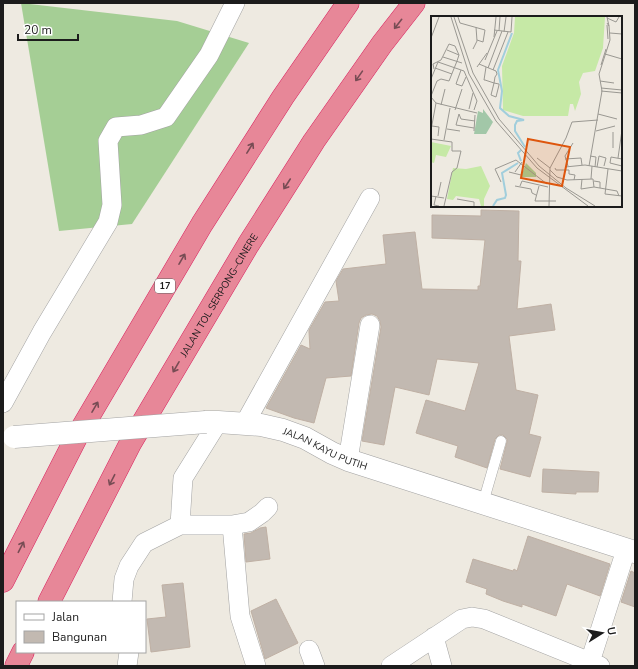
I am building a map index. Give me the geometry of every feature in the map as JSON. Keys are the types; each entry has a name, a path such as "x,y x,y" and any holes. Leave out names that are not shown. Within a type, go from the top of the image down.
{"highway":[{"name":"17","path":"3,581 76,438 202,224 283,97 348,3"},
{"name":"JALAN TOL SERPONG–CINERE","path":"50,601 130,444 248,245 314,141 382,44 414,3"},
{"path":"16,666 22,653"}],"street":[{"path":"3,403 42,332 108,222 112,205 108,141 116,127 141,125 166,117 209,55 235,3"},
{"path":"245,423 370,198"},
{"path":"348,460 370,325"},
{"path":"180,525 183,478 212,422"},
{"name":"JALAN KAYU PUTIH","path":"9,438 212,422 262,425 305,438 348,460 630,551"},
{"path":"122,601 124,579 129,566 144,543 180,525 232,525 249,522 268,507"},
{"path":"232,525 240,616 256,666"},
{"path":"391,666 462,619 472,617 484,620 563,658 595,664 630,551"},
{"path":"434,637 442,666"},
{"path":"127,666 129,653"}],"lane":[{"path":"483,503 501,441"}],"green space":[{"path":"21,3 177,21 249,43 132,224 59,231"}],"building":[{"path":"481,210 519,211 518,261 521,261 517,309 551,304 555,330 509,336 516,390 538,395 529,434 541,437 530,477 500,469 507,442 507,439 503,435 499,435 495,439 487,468 455,457 458,446 416,433 426,400 465,411 479,363 437,359 429,395 395,387 384,445 362,441 381,327 377,316 372,314 361,318 359,323 351,376 326,378 314,423 266,408 301,345 310,349 309,330 325,302 339,301 336,281 343,269 386,264 383,235 415,232 422,289 478,290 478,286 480,286 485,240 432,238 432,215 481,216"},
{"path":"543,469 599,472 598,492 576,492 576,494 542,492"},
{"path":"266,527 270,559 246,562 244,534"},
{"path":"528,536 610,564 600,596 567,584 556,616 522,604 522,607 503,601 486,594 487,589 466,582 473,559 517,571"},
{"path":"631,571 635,573 635,607 621,602"},
{"path":"183,583 190,647 151,652 147,619 166,617 162,585"},
{"path":"276,599 298,643 265,659 251,611"}]}
